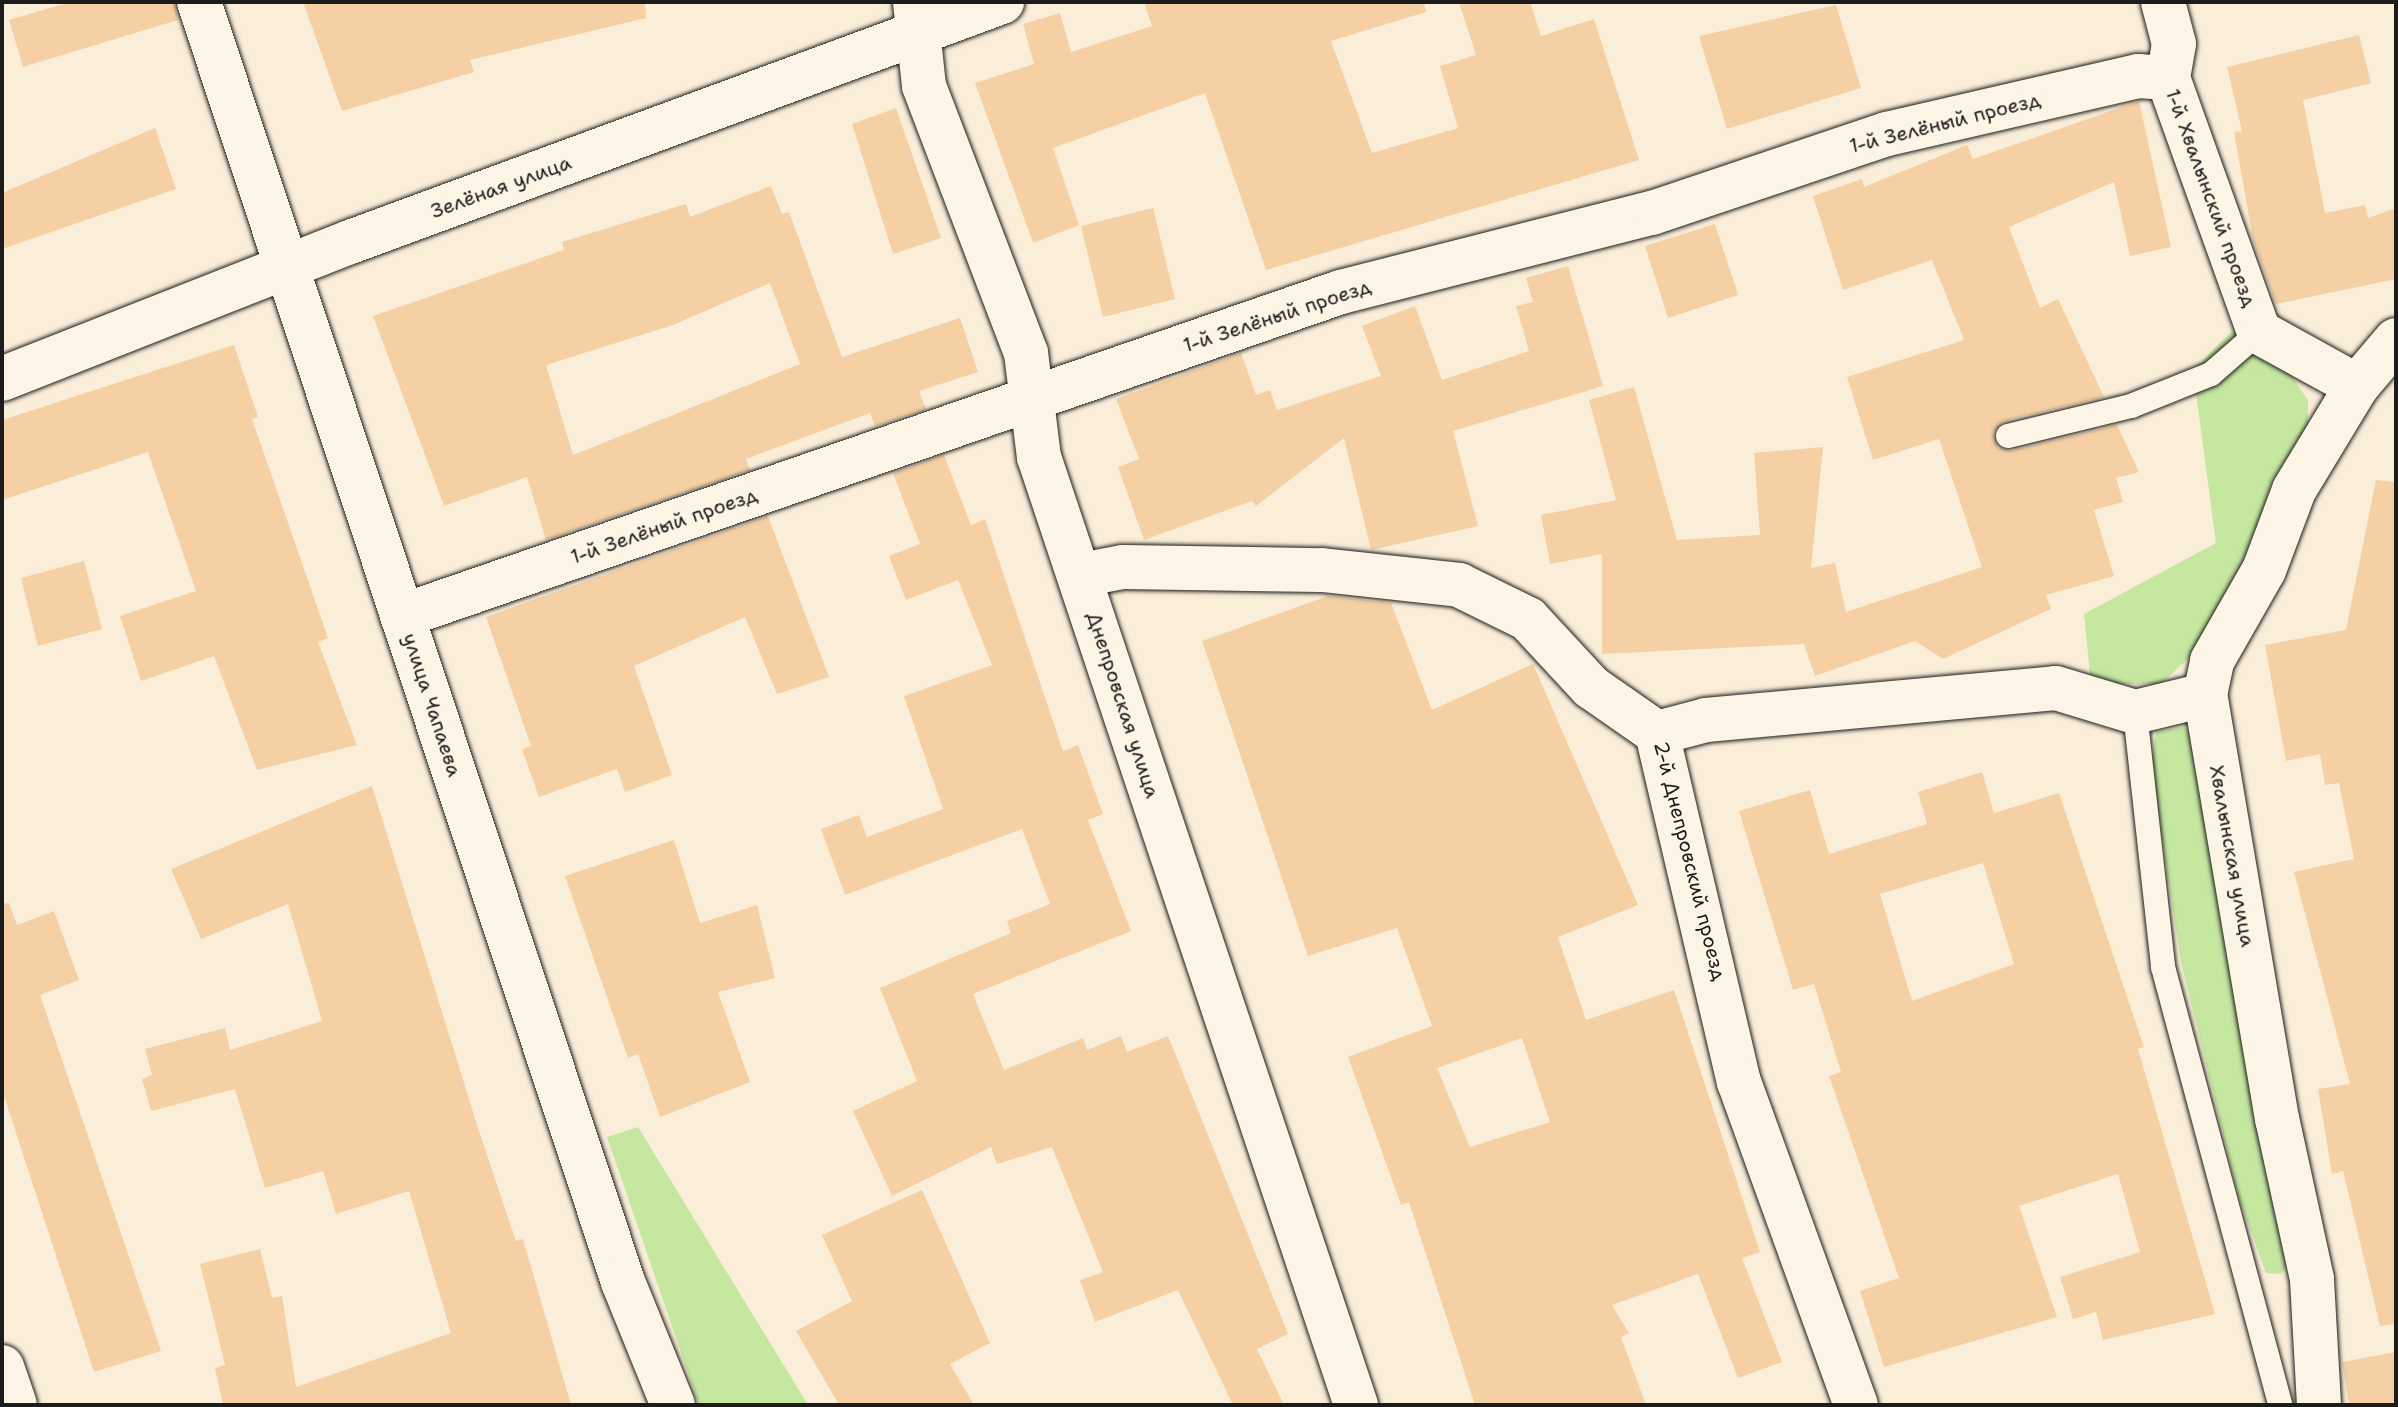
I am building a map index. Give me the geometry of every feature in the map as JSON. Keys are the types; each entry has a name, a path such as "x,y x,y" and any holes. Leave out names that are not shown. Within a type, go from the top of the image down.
{"street":[{"name":"улица Чапаева","path":"199,2 283,269 402,616 623,1282 673,1405"},
{"name":"Зелёная улица","path":"2,379 915,19 1002,2"},
{"name":"1-й Хвалынский проезд","path":"2163,2 2174,44 2168,78 2259,332 2357,386"},
{"name":"Днепровская улица","path":"915,19 924,86 1026,353 1029,403 1039,457 1081,575 1356,1405"},
{"name":"1-й Зелёный проезд","path":"402,616 1029,403 1341,292 1652,213 1887,134 2138,76 2168,78"},
{"name":"Хвалынская улица","path":"2319,1405 2312,1279 2277,1119 2205,695 2212,661 2264,570 2294,490 2357,386 2396,340"},
{"name":"2-й Днепровский проезд","path":"1081,575 1123,567 1322,570 1459,585 1528,619 1591,687 1657,733 1739,1082 1856,1405"},
{"path":"1657,733 1706,720 2056,688 2135,712 2205,695"},
{"path":"2,1367 15,1405"}],"lane":[{"path":"2008,436 2131,406 2211,374 2259,332"},
{"path":"2135,712 2163,967 2280,1405"}],"green space":[{"path":"2232,331 2289,372 2308,400 2308,430 2271,484 2256,536 2194,653 2161,684 2091,684 2084,614 2216,543 2193,370"},
{"path":"2184,727 2203,744 2293,1258 2281,1274 2266,1273 2239,1198 2181,962 2151,764 2156,732"},
{"path":"638,1127 808,1405 699,1405 607,1137"}],"building":[{"path":"70,2 175,2 178,20 23,67 9,20"},
{"path":"303,2 645,2 646,18 470,60 474,72 342,111"},
{"path":"1144,2 1424,2 1426,12 1331,41 1372,153 1458,128 1440,66 1476,55 1459,2 1530,2 1541,36 1594,19 1639,160 1266,270 1205,93 1053,148 1079,225 1033,243 975,83 1034,64 1023,24 1060,13 1071,52 1152,26"},
{"path":"1836,5 1861,88 1727,129 1699,36"},
{"path":"2359,35 2371,83 2303,100 2325,213 2365,205 2368,218 2396,208 2396,279 2276,304 2253,240 2234,132 2242,131 2227,67"},
{"path":"2139,101 2171,247 2130,256 2114,182 2009,227 2040,308 2058,299 2104,397 2004,421 1993,433 1998,447 2011,451 2117,425 2139,472 2116,478 2123,502 2094,510 2114,576 2046,595 2051,609 1943,659 1915,641 1815,676 1804,644 1602,654 1602,554 1550,564 1541,515 1616,500 1589,400 1634,387 1677,540 1760,535 1754,453 1823,447 1811,568 1835,563 1846,612 1982,567 1939,439 1873,460 1847,377 1964,340 1932,260 1843,290 1813,196 1862,179 1864,187 1967,145 1973,159"},
{"path":"896,108 941,238 893,254 852,124"},
{"path":"155,128 176,189 2,249 2,193"},
{"path":"771,186 782,214 789,212 842,357 960,318 978,372 919,391 926,409 875,426 870,413 746,459 750,470 546,540 527,477 444,506 373,316 564,250 562,242 686,204 690,217","holes":["770,283 800,364 573,455 546,365 673,325"]},
{"path":"1153,208 1175,299 1103,317 1081,226"},
{"path":"1715,224 1738,295 1668,318 1645,246"},
{"path":"1568,266 1603,386 1453,431 1478,526 1371,550 1344,438 1256,506 1252,501 1144,540 1118,467 1139,459 1116,399 1241,353 1256,395 1270,390 1277,410 1381,376 1362,326 1415,306 1442,380 1529,351 1516,306 1533,302 1526,278"},
{"path":"234,345 258,417 252,419 328,638 318,642 357,745 257,770 214,656 141,681 120,616 196,591 148,452 2,500 2,420"},
{"path":"944,455 971,525 985,519 1063,751 1078,745 1103,814 1088,820 1131,931 973,994 1004,1070 1083,1038 1087,1050 1121,1036 1127,1052 1168,1036 1288,1334 1257,1349 1284,1405 1233,1405 1178,1290 1095,1322 1080,1280 1103,1272 1052,1147 997,1164 991,1147 892,1196 853,1111 917,1081 880,988 1011,933 1007,921 1050,904 1022,829 845,895 821,829 859,815 867,837 943,809 904,696 992,665 958,580 906,600 889,556 920,544 893,473"},
{"path":"2376,480 2396,482 2396,1324 2380,1326 2343,1171 2332,1174 2318,1089 2350,1084 2294,872 2354,859 2339,783 2325,785 2320,754 2286,761 2265,645 2346,630"},
{"path":"768,516 829,677 777,694 745,617 634,666 672,775 625,792 617,769 539,797 522,749 531,746 486,617"},
{"path":"84,561 102,629 38,646 21,578"},
{"path":"1328,596 1391,603 1432,710 1533,664 1638,905 1558,937 1586,1020 1674,990 1760,1252 1742,1258 1782,1362 1738,1378 1698,1274 1612,1305 1629,1333 1621,1337 1646,1405 1475,1405 1409,1202 1401,1205 1348,1057 1432,1026 1397,928 1308,956 1202,641","holes":["1522,1038 1550,1122 1470,1147 1437,1068"]},
{"path":"1982,772 1994,813 2059,793 2144,1047 2138,1049 2215,1314 2103,1340 2096,1312 2073,1319 2060,1277 2140,1252 2118,1174 2019,1206 2057,1317 1884,1367 1860,1291 1899,1278 1829,1076 1841,1072 1814,984 1793,990 1739,811 1810,790 1829,854 1927,824 1918,792","holes":["1983,863 2014,964 1912,1001 1880,894"]},
{"path":"372,786 478,1128 516,1241 523,1239 571,1405 223,1405 215,1368 225,1365 200,1264 260,1249 272,1298 282,1296 296,1387 451,1333 409,1191 336,1214 323,1171 265,1188 235,1089 151,1111 142,1079 152,1075 145,1049 225,1028 230,1050 322,1021 288,904 201,939 171,869"},
{"path":"674,840 700,923 757,905 775,978 718,992 750,1082 660,1117 638,1054 628,1058 565,876"},
{"path":"9,903 17,925 54,911 79,980 40,995 161,1351 94,1372 2,1090 2,904"},
{"path":"922,1190 990,1343 950,1364 974,1405 839,1405 796,1331 852,1301 822,1235"},
{"path":"2396,1352 2396,1405 2349,1405 2342,1362"}]}
